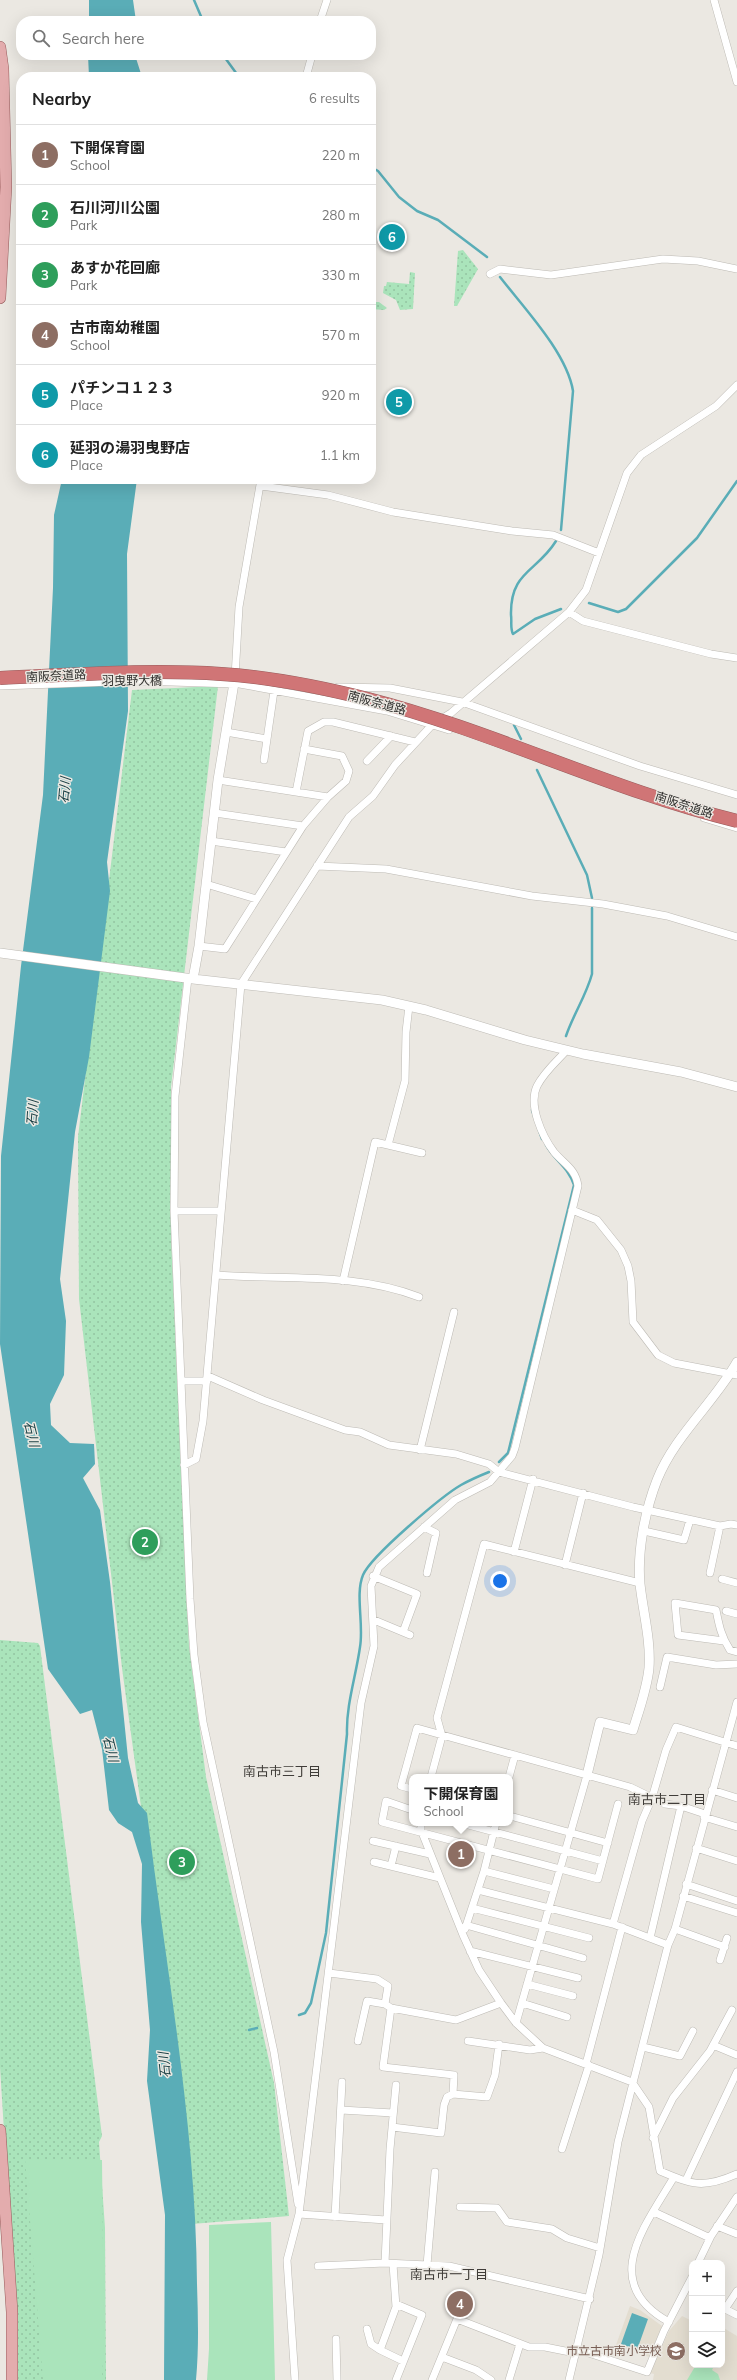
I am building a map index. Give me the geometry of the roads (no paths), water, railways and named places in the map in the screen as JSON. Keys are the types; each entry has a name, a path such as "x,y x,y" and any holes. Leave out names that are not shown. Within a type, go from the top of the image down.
{"highway":[{"name":"南阪奈道路","path":"0,672 169,666 223,669 301,680 370,695 442,716 641,786 737,815"},
{"name":"南阪奈道路","path":"0,678 171,672 222,674 301,685 368,699 441,721 654,796 737,821"}],"main road":[{"path":"0,47 6,187 0,298"},
{"path":"0,2130 12,2312 12,2380"}],"street":[{"path":"322,16 327,0"},
{"path":"714,0 737,82"},
{"path":"307,72 311,60"},
{"path":"490,274 500,269 551,275 663,259 698,261 737,269"},
{"path":"184,1465 196,1459 203,1421 241,984 349,817 373,796 415,742 432,725 451,713 462,702 569,612 586,590 627,473 641,455 716,406 737,385"},
{"path":"261,484 239,607 234,683 218,780 199,946 187,978 175,1096 174,1211 190,1606 203,1722 274,2052 299,2214"},
{"path":"271,484 328,495 406,514 512,531 553,535 599,553"},
{"path":"569,612 584,621 711,654 737,658"},
{"name":"羽曳野大橋","path":"0,685 141,680 234,683"},
{"path":"234,683 247,682 282,687 390,688 462,702 640,766 737,795"},
{"path":"234,683 387,711 737,828"},
{"path":"264,760 274,691"},
{"path":"296,792 308,730 324,722 333,722 415,742"},
{"path":"226,732 267,739"},
{"path":"367,761 391,736"},
{"path":"199,946 225,950 303,826 328,796 346,781 349,771 342,756 304,749"},
{"path":"218,780 328,796"},
{"path":"215,813 303,826"},
{"path":"211,841 286,852"},
{"path":"317,866 386,869 532,896 603,904 667,916 737,937"},
{"path":"206,884 256,899"},
{"path":"0,953 187,978 382,1000 409,1006 566,1050 681,1072 737,1087"},
{"path":"388,1145 406,1081 406,1032 409,1006"},
{"path":"295,2380 287,2260 299,2214 361,1703 374,1646 374,1620 371,1586 373,1576 378,1567 455,1500 490,1482 499,1472 515,1448 578,1186 573,1170 554,1152 544,1136 536,1115 535,1099 537,1087 566,1050"},
{"path":"343,1280 375,1142 422,1153"},
{"path":"572,1210 597,1220 621,1250 628,1266 631,1281 633,1322 658,1355 674,1363 734,1374"},
{"path":"174,1211 221,1211"},
{"path":"216,1275 343,1280 395,1287 419,1297"},
{"path":"420,1450 454,1312"},
{"path":"516,2023 587,1775 600,1722 633,1730 635,1723 649,1668 649,1646 639,1566 644,1531 657,1480 687,1429 734,1374 737,1362"},
{"path":"181,1381 207,1378 345,1430 360,1432 389,1445 456,1454 489,1464 499,1472 533,1479 649,1511 720,1526 731,1524 737,1525"},
{"path":"514,1552 533,1479"},
{"path":"565,1564 583,1493"},
{"path":"644,1531 684,1540 690,1520"},
{"path":"710,1573 720,1526"},
{"path":"424,1527 436,1533 427,1573"},
{"path":"432,1774 442,1736 437,1718 484,1544 640,1583"},
{"path":"373,1576 417,1594 402,1632"},
{"path":"722,1579 737,1583"},
{"path":"724,1641 678,1634 675,1603 716,1610 720,1634 730,1650 737,1652"},
{"path":"726,1611 737,1614"},
{"path":"374,1620 410,1635"},
{"path":"660,1687 667,1657 716,1665 737,1664"},
{"path":"569,2380 575,2351 590,2299 618,2142 634,2084 668,1945 675,1929 712,1790 735,1717 737,1702"},
{"path":"613,1924 642,1821 652,1798 666,1750 676,1727 737,1746"},
{"path":"409,1788 401,1786 417,1728 630,1787 665,1804 681,1806 737,1827"},
{"path":"510,1774 515,1755"},
{"path":"712,1790 737,1798"},
{"path":"409,1809 386,1801 382,1822 598,1879 618,1804"},
{"path":"650,1938 681,1806"},
{"path":"513,1817 608,1843"},
{"path":"421,1826 422,1833 430,1854 479,1970 516,2023 543,2048 619,2075 634,2084 649,2106 653,2138 660,2171 674,2177 708,2185 737,2174"},
{"path":"473,1826 603,1861"},
{"path":"463,1935 484,1871 495,1826"},
{"path":"373,1841 430,1854"},
{"path":"391,1866 396,1846"},
{"path":"696,1848 737,1860"},
{"path":"374,1862 440,1878"},
{"path":"484,1871 554,1889"},
{"path":"686,1884 737,1901"},
{"path":"478,1890 613,1924 668,1945"},
{"path":"683,1896 737,1913"},
{"path":"472,1908 589,1938"},
{"path":"466,1925 583,1958"},
{"path":"562,2149 588,2065 622,1927"},
{"path":"675,1929 725,1947"},
{"path":"720,1960 727,1938"},
{"path":"470,1951 578,1978"},
{"path":"329,1973 378,1979 386,1982 388,1986 388,2006 383,2067 454,2075 453,2094"},
{"path":"527,1984 573,1996"},
{"path":"358,2041 367,2000 388,2006 456,2020 501,2003"},
{"path":"522,2003 567,2017"},
{"path":"653,2138 673,2098 695,2071 713,2045 732,2010"},
{"path":"643,2047 680,2056 693,2031"},
{"path":"468,2041 499,2044 530,2050 543,2048"},
{"path":"392,2127 441,2133 444,2105 447,2097 453,2094 487,2097 495,2075 499,2044"},
{"path":"713,2045 737,2054"},
{"path":"686,2180 737,2072"},
{"path":"335,2217 342,2082"},
{"path":"384,2264 396,2085"},
{"path":"341,2110 393,2113"},
{"path":"427,2265 435,2172"},
{"path":"669,2322 656,2315 645,2305 630,2278 636,2248 674,2177"},
{"path":"699,2260 717,2226 737,2197"},
{"path":"460,2207 497,2208 507,2222 552,2229 567,2238 600,2248"},
{"path":"654,2212 710,2238"},
{"path":"299,2214 386,2220"},
{"path":"717,2226 737,2234"},
{"path":"318,2266 393,2264 449,2266 590,2299"},
{"path":"380,2350 396,2304 393,2264"},
{"path":"432,2380 457,2319 529,2348 545,2347 575,2351 647,2372 669,2322 689,2283"},
{"path":"737,2291 726,2310 737,2315"},
{"path":"396,2304 422,2315 396,2380"},
{"path":"367,2330 371,2344 403,2361"},
{"path":"336,2339 337,2380"},
{"path":"509,2380 520,2344"},
{"path":"442,2356 476,2370 491,2380"}],"water":[{"path":"89,0 133,0 135,16 89,16"},
{"path":"88,60 137,60 140,72 89,72"},
{"name":"石川","path":"61,484 136,484 127,554 128,711 107,862 110,891 89,1057 75,1132 60,1279 66,1321 64,1375 50,1404 51,1425 70,1443 94,1444 95,1464 83,1478 100,1510 110,1582 128,1758 138,1803 147,1813 186,2106 195,2225 198,2332 196,2380 164,2380 165,2215 147,2081 150,2030 141,1922 142,1864 132,1832 118,1823 109,1810 102,1749 92,1710 80,1714 48,1669 0,1344 1,1156 21,966 43,795 53,588 54,515"},
{"path":"632,2313 648,2319 637,2350 621,2344"}],"waterway":[{"path":"194,0 201,16"},
{"path":"227,60 235,72"},
{"path":"376,170 399,197 417,211 438,220 487,257"},
{"path":"500,277 554,346 569,376 573,391 561,530"},
{"path":"589,603 618,612 626,609 697,538 737,481"},
{"path":"556,541 549,551 520,580 515,589 512,600 512,632 513,634 535,619 561,609"},
{"path":"514,725 521,739"},
{"path":"537,770 587,875 592,898"},
{"path":"566,1036 592,974 592,908"},
{"path":"532,1110 542,1139"},
{"path":"499,1462 508,1453 574,1185 569,1174 546,1145"},
{"path":"299,2015 305,2013 311,2003 326,1933 348,1712 361,1638 360,1591 363,1575 379,1554 424,1513 461,1485 489,1472"},
{"path":"249,2030 257,2028"}],"place":[{"name":"延羽の湯羽曳野店","path":"392,237"},
{"name":"パチンコ１２３","path":"399,402"},
{"name":"石川河川公園","path":"145,1542"},
{"name":"下開保育園","path":"461,1854"},
{"name":"あすか花回廊","path":"182,1862"},
{"name":"古市南幼稚園","path":"460,2304"},
{"name":"市立古市南小学校","path":"676,2351"}],"district":[{"name":"南古市三丁目","path":"282,1771"},
{"name":"南古市二丁目","path":"667,1799"},
{"name":"南古市一丁目","path":"449,2274"}]}
